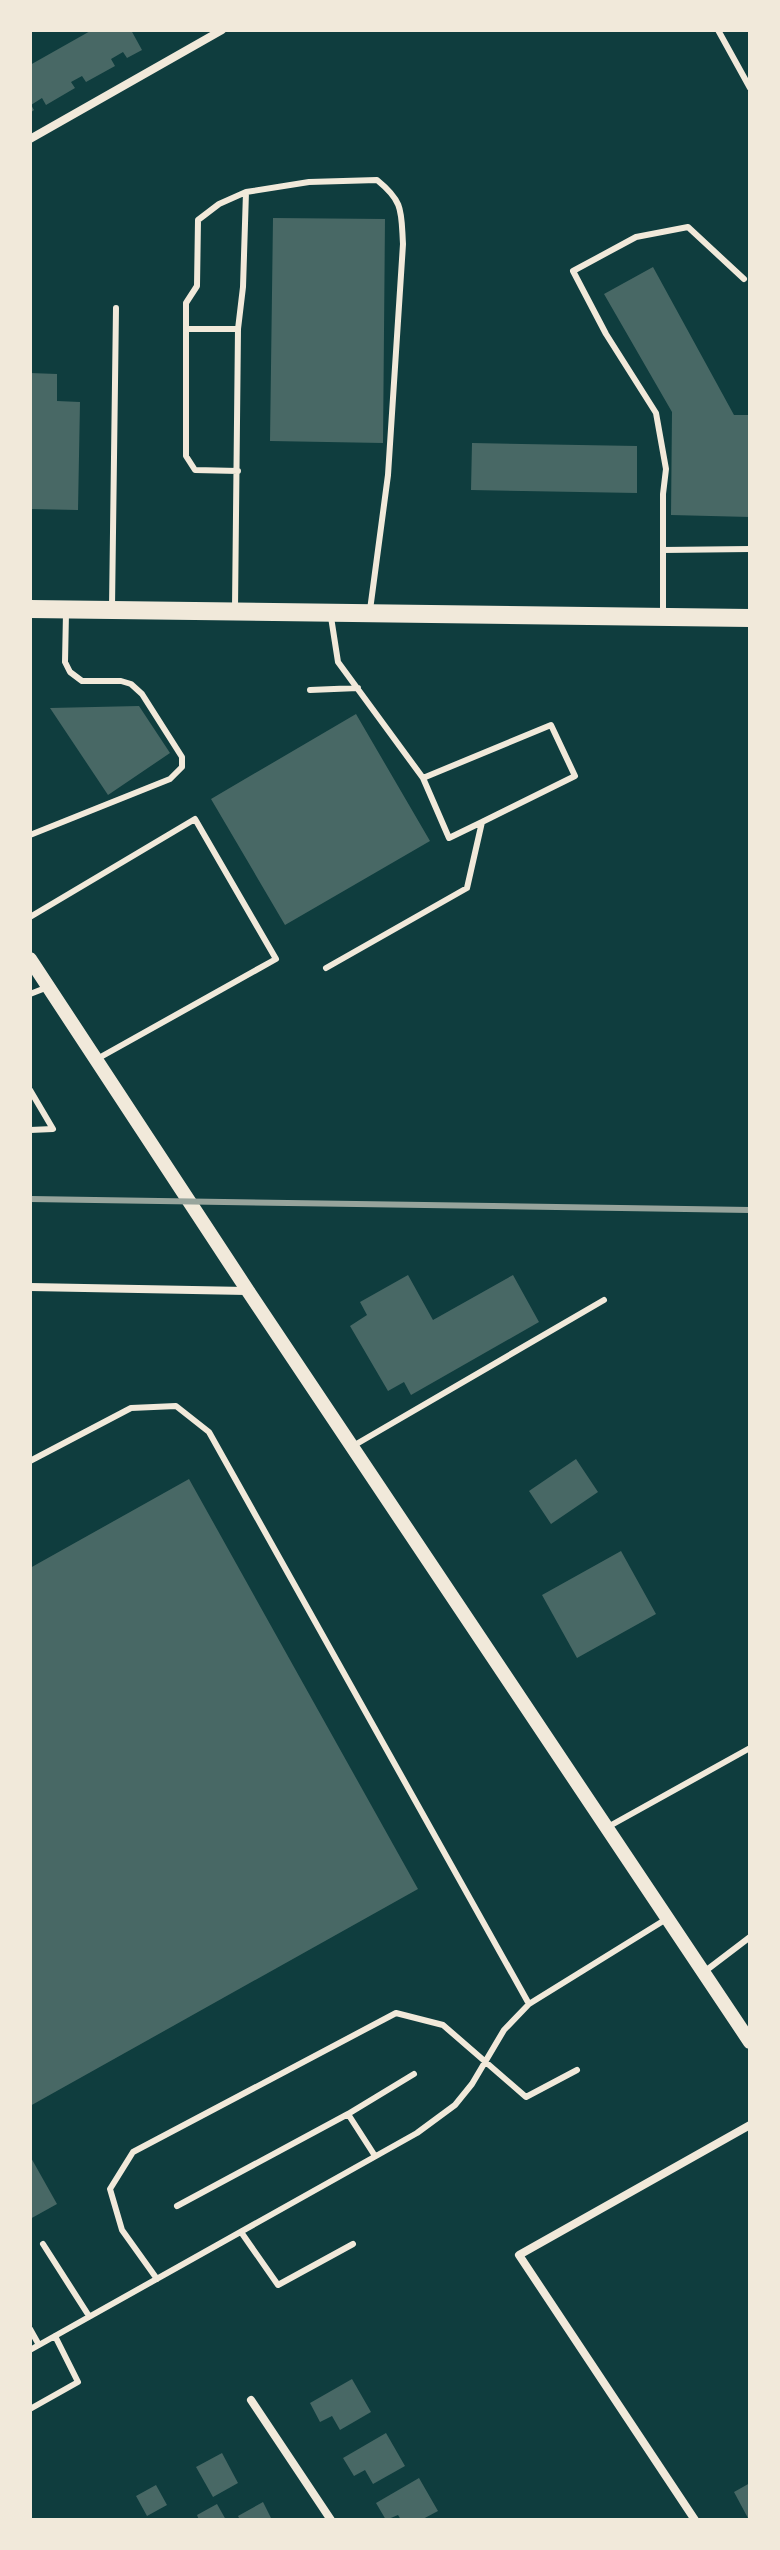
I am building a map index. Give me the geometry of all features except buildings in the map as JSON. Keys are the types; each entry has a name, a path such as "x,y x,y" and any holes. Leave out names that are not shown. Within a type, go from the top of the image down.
{"main road":[{"path":"30,609 750,618"}],"street":[{"path":"30,139 222,30"},
{"path":"30,959 750,2042"},
{"path":"30,1287 248,1291"},
{"path":"695,2520 519,2255 750,2125"},
{"path":"251,2400 331,2520"}],"lane":[{"path":"718,30 750,88"},
{"path":"238,471 195,470 186,456 186,303 197,286 198,220 219,204 246,192 309,182 377,180 396,196 403,244 388,475 369,613"},
{"path":"235,612 238,329 243,287 246,192"},
{"path":"663,617 666,469 656,413 606,334 573,271 636,237 688,227 744,279"},
{"path":"112,610 116,308"},
{"path":"186,329 238,329"},
{"path":"663,550 750,549"},
{"path":"30,835 170,779 182,767 182,757 142,694 131,684 82,681 70,672 65,662 66,610"},
{"path":"330,613 338,662 423,778 449,838 575,776 551,725 423,778"},
{"path":"310,690 358,688"},
{"path":"30,917 195,819 276,959 97,1059"},
{"path":"326,968 467,888 482,822"},
{"path":"30,994 48,987"},
{"path":"30,1090 53,1129 30,1130"},
{"path":"353,1446 604,1300"},
{"path":"30,1461 131,1408 176,1406 209,1432 529,2004"},
{"path":"606,1828 750,1748"},
{"path":"30,2350 417,2133 455,2105 472,2084 504,2030 529,2004 668,1918"},
{"path":"704,1972 750,1937"},
{"path":"157,2279 122,2230 110,2189 133,2152 396,2013 443,2025 526,2097 577,2070"},
{"path":"177,2206 348,2114 414,2074"},
{"path":"348,2114 375,2156"},
{"path":"241,2232 278,2285 353,2244"},
{"path":"43,2244 89,2316"},
{"path":"30,2329 39,2345"},
{"path":"30,2409 78,2382 55,2336"}],"railway":[{"path":"30,1199 750,1210"}]}
